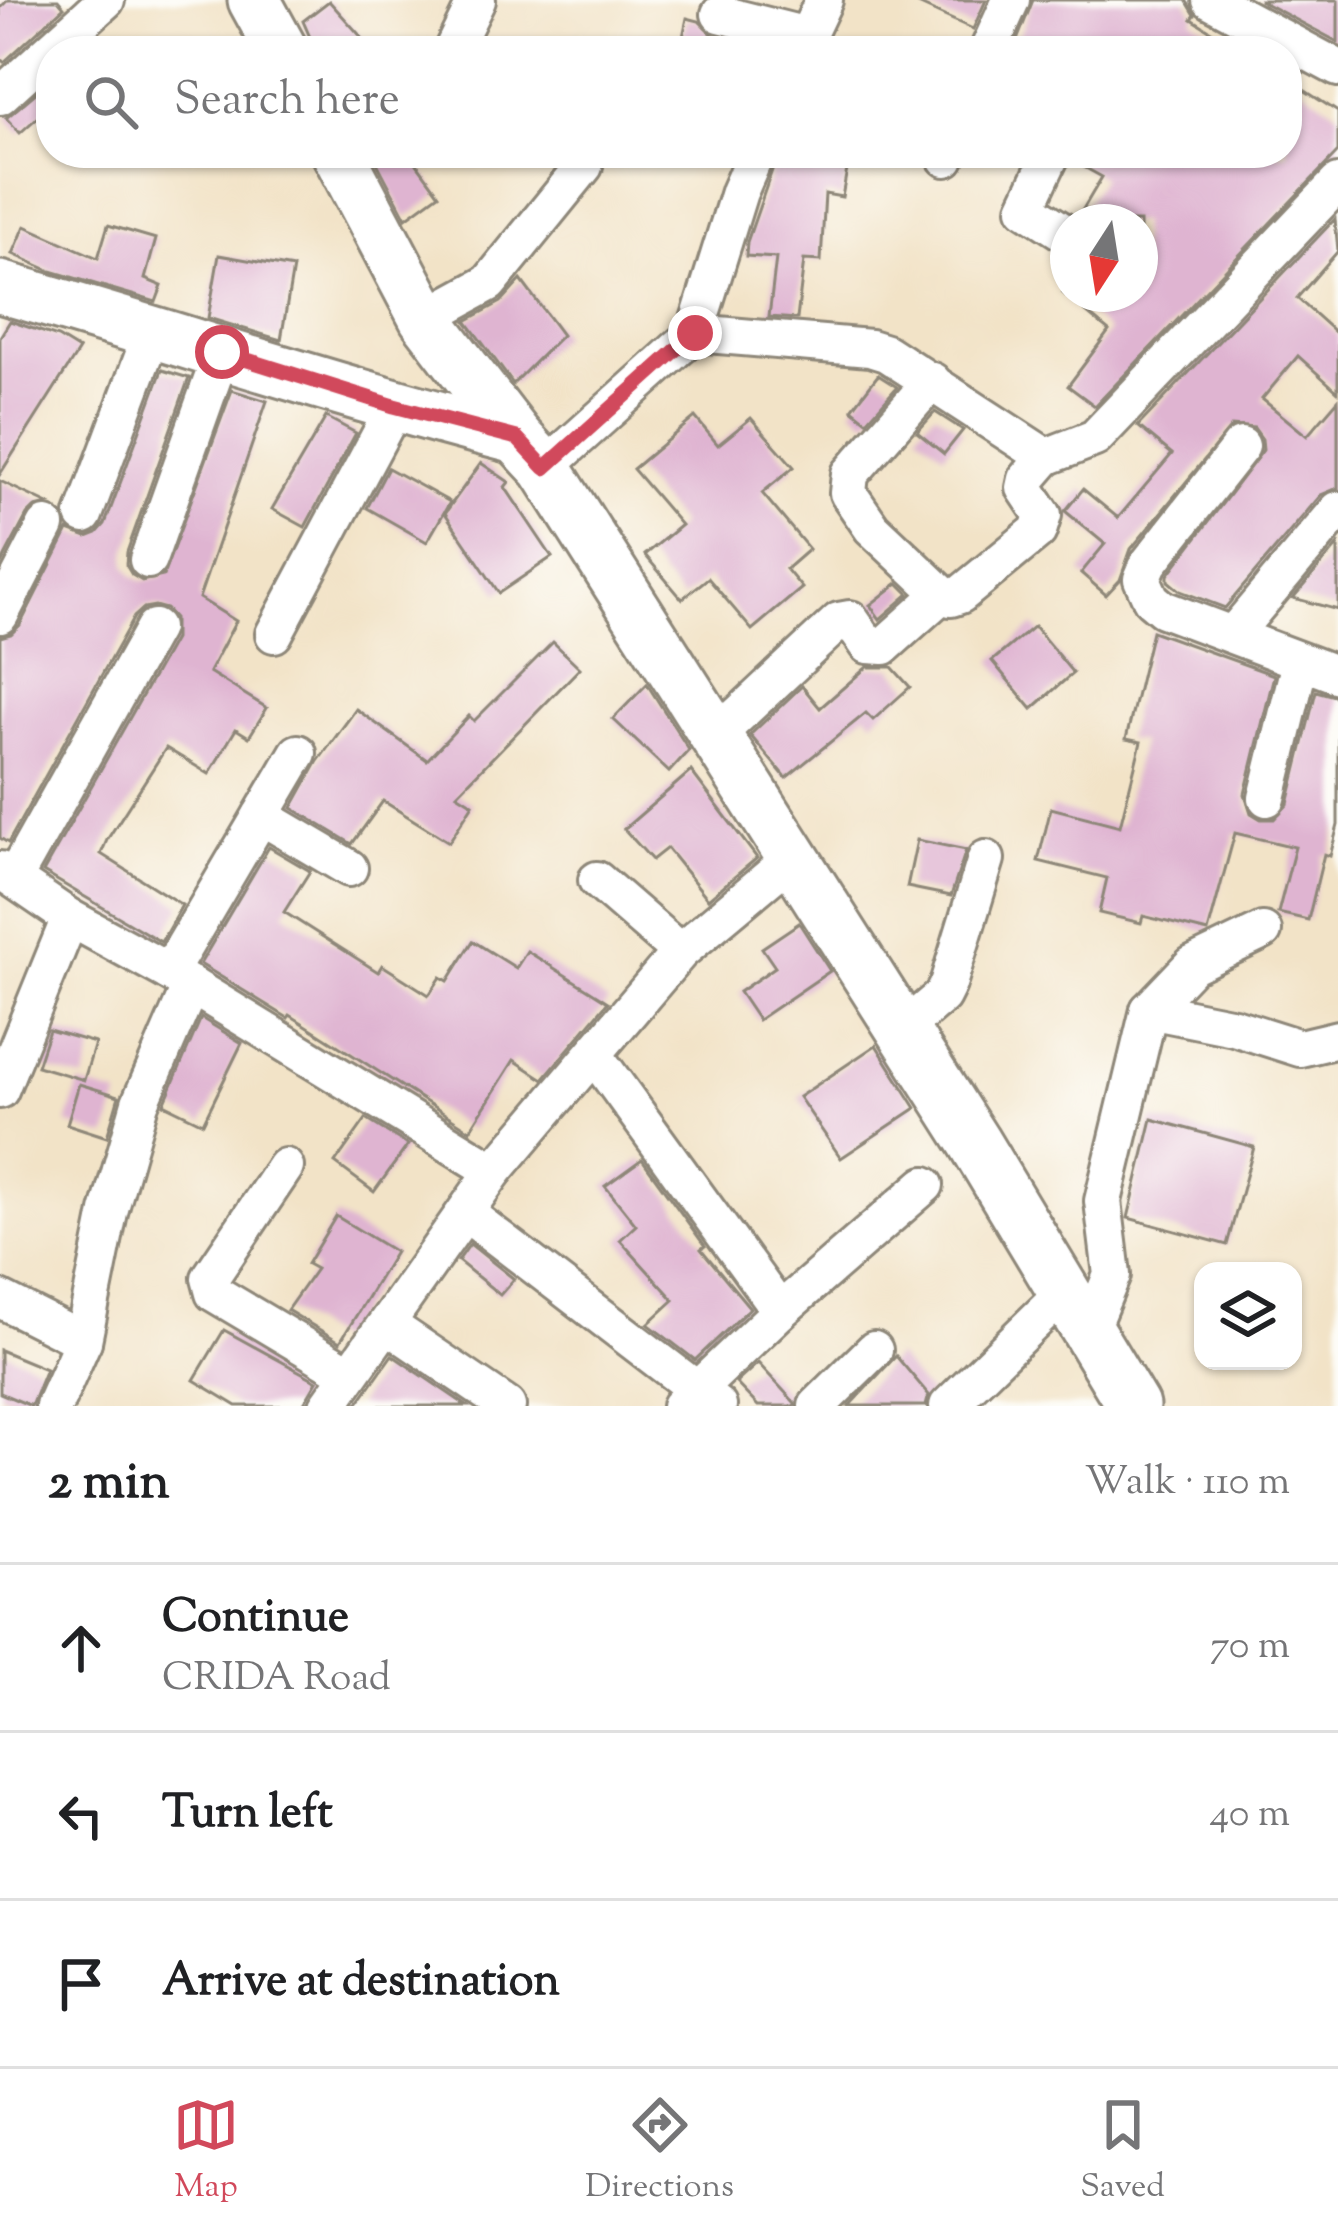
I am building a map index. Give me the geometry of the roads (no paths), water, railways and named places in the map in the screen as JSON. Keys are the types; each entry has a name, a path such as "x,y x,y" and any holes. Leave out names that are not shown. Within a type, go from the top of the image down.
{"main road":[{"path":"254,0 274,36"},
{"path":"346,168 425,318 531,453 717,735 1078,1311 1132,1406"},
{"path":"0,287 153,330 531,453"}],"street":[{"path":"66,36 106,0"},
{"path":"459,36 477,0"},
{"path":"807,36 824,0"},
{"path":"995,36 1011,0"},
{"path":"1211,0 1278,36"},
{"path":"720,14 781,36"},
{"path":"1302,49 1338,68"},
{"path":"0,96 36,63"},
{"path":"425,318 489,283 582,168"},
{"path":"531,453 695,333 749,168"},
{"path":"1045,168 1026,208 1050,223"},
{"path":"932,381 850,474 848,493 872,528 951,598 1038,531 1042,514 1025,488 1027,478 1046,458 1095,438 1338,183"},
{"path":"84,514 153,330"},
{"path":"695,333 871,348 932,381 1046,458"},
{"path":"148,560 222,352"},
{"path":"274,634 394,406"},
{"path":"1241,446 1149,563 1142,579 1151,599 1163,609 1235,632 1338,675"},
{"path":"1235,632 1337,512"},
{"path":"0,615 46,526"},
{"path":"717,735 839,621 850,619 868,645 884,646 942,594"},
{"path":"154,628 7,874 70,918 180,979 494,1171"},
{"path":"1267,798 1300,662"},
{"path":"54,1406 83,1341 109,1212 180,979 261,816 298,753"},
{"path":"261,816 349,868"},
{"path":"328,1406 494,1171 680,952 795,856"},
{"path":"902,1030 942,996 948,984 986,859"},
{"path":"598,880 680,952"},
{"path":"0,1090 70,918"},
{"path":"948,1406 1078,1311 1112,1275 1103,1201 1149,1010 1192,964 1263,931"},
{"path":"1149,1010 1234,1027 1300,1048 1338,1039"},
{"path":"595,1056 780,1311"},
{"path":"285,1167 210,1278 210,1286 214,1293 350,1374"},
{"path":"467,1214 698,1400 780,1311 925,1185"},
{"path":"0,1299 83,1341"},
{"path":"388,1325 506,1406"},
{"path":"818,1406 874,1350"}]}
